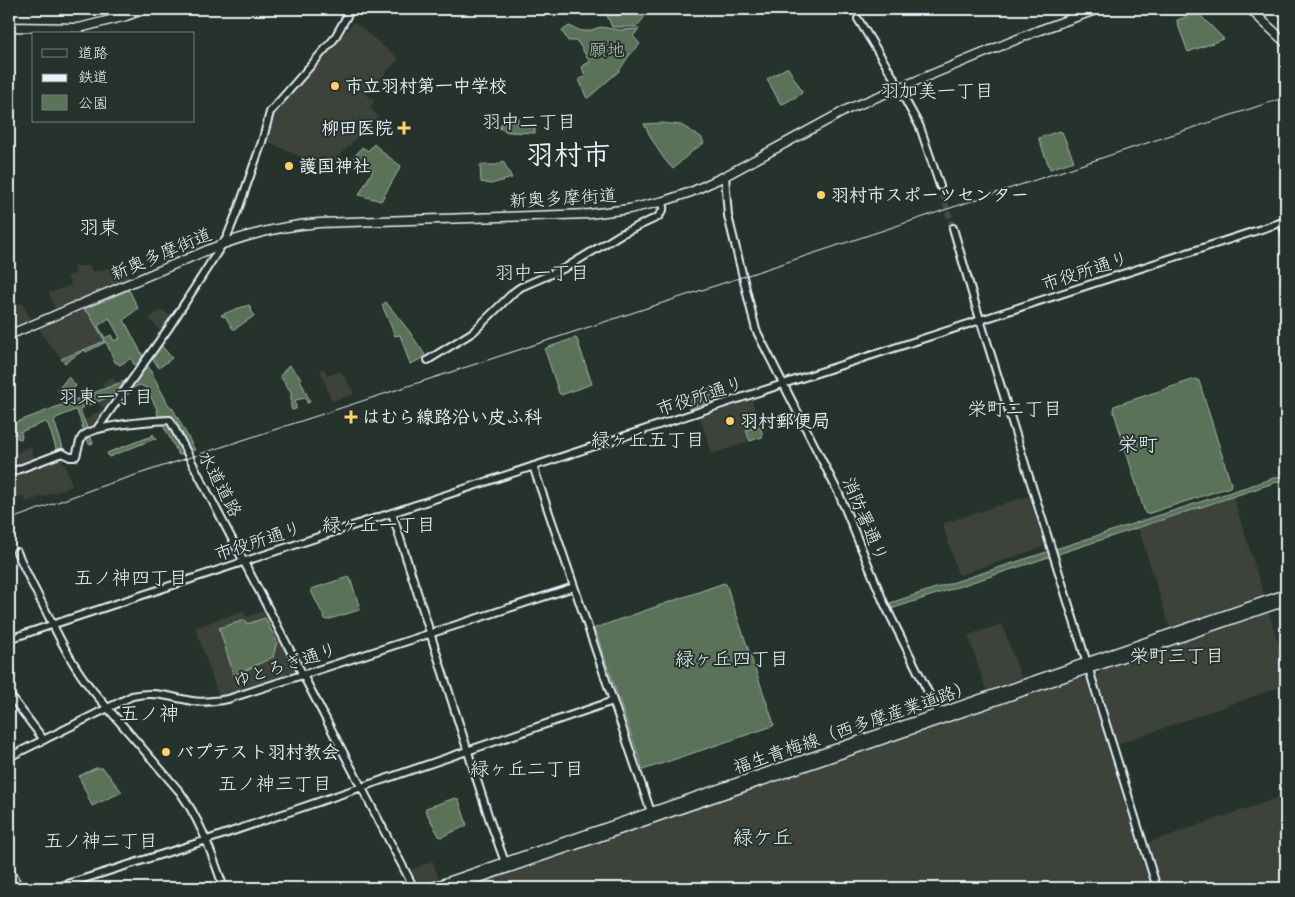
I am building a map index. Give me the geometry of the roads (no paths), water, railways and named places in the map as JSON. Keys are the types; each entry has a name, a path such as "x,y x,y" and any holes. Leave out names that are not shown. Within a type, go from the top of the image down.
{"main road":[{"path":"9,27 79,28 145,9"},
{"name":"新奥多摩街道","path":"9,335 223,244 267,231 307,224 589,214 630,209 664,201 700,188 725,176 848,109 900,91 1037,31 1098,9"},
{"path":"1250,9 1286,43"},
{"name":"福生青梅線（西多摩産業道路）","path":"1088,666 1286,594"},
{"name":"福生青梅線（西多摩産業道路）","path":"450,888 506,866 652,815 1088,666 1286,601"},
{"name":"福生青梅線（西多摩産業道路）","path":"430,888 506,866"},
{"path":"9,871 19,888"}],"street":[{"path":"9,473 62,453 70,457 76,456 81,440 85,435 97,429 170,326 223,244 234,222 262,142 270,112 334,39 351,9"},
{"path":"856,19 920,127 940,186"},
{"name":"消防署通り","path":"725,176 728,216 754,326 839,494 884,603 939,717"},
{"path":"428,360 469,336 521,287 565,268 621,234 658,217 663,210 664,201"},
{"path":"1284,222 1286,236"},
{"name":"市役所通り","path":"9,639 533,466 1284,222"},
{"path":"953,228 1157,888"},
{"name":"水道道路","path":"97,429 140,422 170,420 414,888"},
{"path":"533,466 652,815"},
{"path":"392,513 506,866"},
{"path":"17,552 74,665 107,708 180,792 198,819 224,888"},
{"name":"ゆとろぎ通り","path":"9,757 132,696 147,693 163,694 194,701 214,702 239,696 574,586"},
{"path":"9,694 44,740"},
{"path":"55,888 207,840 613,701"}],"tunnel":[{"path":"940,186 953,228"}],"railway":[{"path":"9,520 96,488 1286,97"}],"place":[{"name":"市立羽村第一中学校","path":"335,86"},
{"name":"柳田医院","path":"404,128"},
{"name":"護国神社","path":"289,166"},
{"name":"羽村市スポーツセンター","path":"821,195"},
{"name":"はむら線路沿い皮ふ科","path":"351,417"},
{"name":"羽村郵便局","path":"730,421"},
{"name":"バプテスト羽村教会","path":"166,752"}],"district":[{"name":"羽加美一丁目","path":"937,90"},
{"name":"羽中二丁目","path":"529,121"},
{"name":"羽村市","path":"568,154"},
{"name":"羽東","path":"99,227"},
{"name":"羽中一丁目","path":"542,272"},
{"name":"羽東一丁目","path":"106,396"},
{"name":"栄町二丁目","path":"1015,408"},
{"name":"緑ヶ丘五丁目","path":"648,439"},
{"name":"栄町","path":"1138,444"},
{"name":"緑ヶ丘一丁目","path":"379,524"},
{"name":"五ノ神四丁目","path":"131,577"},
{"name":"栄町三丁目","path":"1177,655"},
{"name":"緑ヶ丘四丁目","path":"732,658"},
{"name":"五ノ神","path":"149,713"},
{"name":"緑ヶ丘二丁目","path":"527,768"},
{"name":"五ノ神三丁目","path":"275,783"},
{"name":"緑ケ丘","path":"763,837"},
{"name":"五ノ神二丁目","path":"101,840"}],"park label":[{"name":"願地","path":"607,50"}]}
